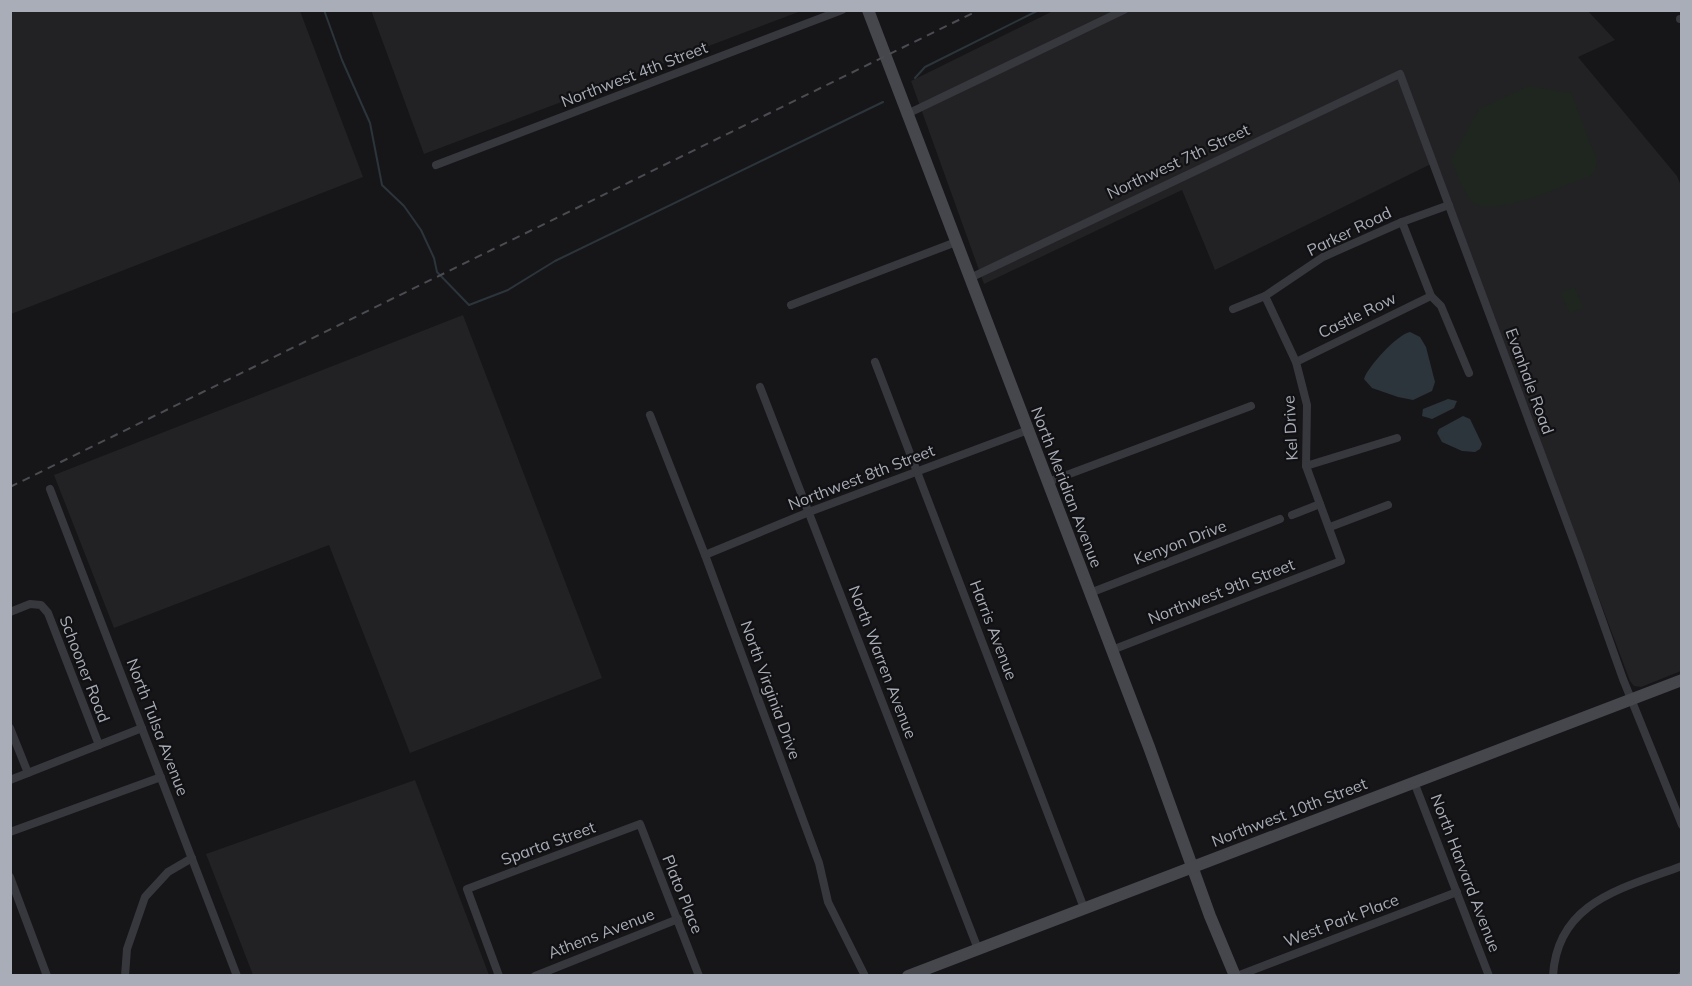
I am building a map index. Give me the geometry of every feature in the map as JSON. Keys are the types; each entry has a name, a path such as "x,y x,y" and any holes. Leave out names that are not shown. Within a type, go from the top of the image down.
{"main road":[{"name":"North Meridian Avenue","path":"868,10 1192,866 1236,975"},
{"name":"Northwest 10th Street","path":"908,975 1682,680"}],"street":[{"name":"Northwest 4th Street","path":"436,165 842,10"},
{"path":"907,114 1124,10"},
{"name":"Evanhale Road","path":"1400,74 1632,699 1682,825"},
{"name":"Northwest 7th Street","path":"970,278 1400,74"},
{"name":"Parker Road","path":"1233,309 1265,296 1323,257 1402,222 1449,205"},
{"path":"1402,222 1431,296 1441,306 1469,373"},
{"path":"791,305 956,242"},
{"name":"Kel Drive","path":"1265,296 1296,362 1307,405 1306,466 1341,561"},
{"name":"Castle Row","path":"1296,362 1431,296"},
{"name":"Harris Avenue","path":"875,362 1084,908"},
{"name":"North Warren Avenue","path":"760,387 978,949"},
{"path":"1048,482 1251,406"},
{"name":"North Virginia Drive","path":"650,415 705,555 819,863 828,902 864,975"},
{"name":"Northwest 8th Street","path":"705,555 809,512 1028,430"},
{"path":"1306,466 1396,438"},
{"name":"North Tulsa Avenue","path":"50,489 237,975"},
{"path":"1292,515 1320,504"},
{"path":"1330,527 1388,505"},
{"name":"Kenyon Drive","path":"1090,593 1280,519"},
{"name":"Northwest 9th Street","path":"1112,650 1341,561"},
{"name":"Schooner Road","path":"10,612 30,604 41,605 48,613 99,746"},
{"path":"10,728 28,773"},
{"path":"10,780 142,728"},
{"path":"10,832 162,777"},
{"name":"North Harvard Avenue","path":"1414,782 1489,975"},
{"name":"Sparta Street","path":"500,975 466,889 639,824"},
{"name":"Plato Place","path":"639,824 699,975"},
{"path":"125,975 127,949 145,897 168,872 192,858"},
{"path":"1553,975 1560,940 1572,922 1591,904 1614,892 1682,866"},
{"path":"10,877 47,975"},
{"name":"West Park Place","path":"1236,975 1457,892"},
{"name":"Athens Avenue","path":"535,975 678,919"}],"shaded area":[{"path":"11,10 300,11 363,177 11,314"},
{"path":"371,10 801,10 801,11 424,154"},
{"path":"1053,11 1588,11 1615,40 1578,57 1677,176 1681,186 1681,671 1641,687 1634,686 1630,681 1472,260 1431,164 1215,270 1182,190 984,284 911,81"},
{"path":"1528,86 1571,93 1597,160 1595,171 1590,176 1513,203 1483,206 1473,202 1466,194 1451,160 1479,109"},
{"path":"1575,287 1583,308 1569,313 1561,292"},
{"path":"463,315 602,678 410,753 329,545 114,628 54,475"},
{"path":"1410,332 1420,337 1426,347 1435,382 1432,391 1413,400 1372,388 1364,379 1384,352 1398,338"},
{"path":"1448,399 1457,401 1454,408 1432,419 1422,416 1423,409"},
{"path":"1463,416 1470,419 1482,444 1475,452 1462,451 1442,442 1437,433 1439,429"},
{"path":"415,780 489,975 253,975 206,854"}],"waterway":[{"path":"324,10 342,60 370,123 382,185 404,206 421,230 434,258 437,272 469,305 508,290 555,261 883,102"},
{"path":"915,78 925,67 1039,10"}],"railway":[{"path":"10,487 979,10"}]}
